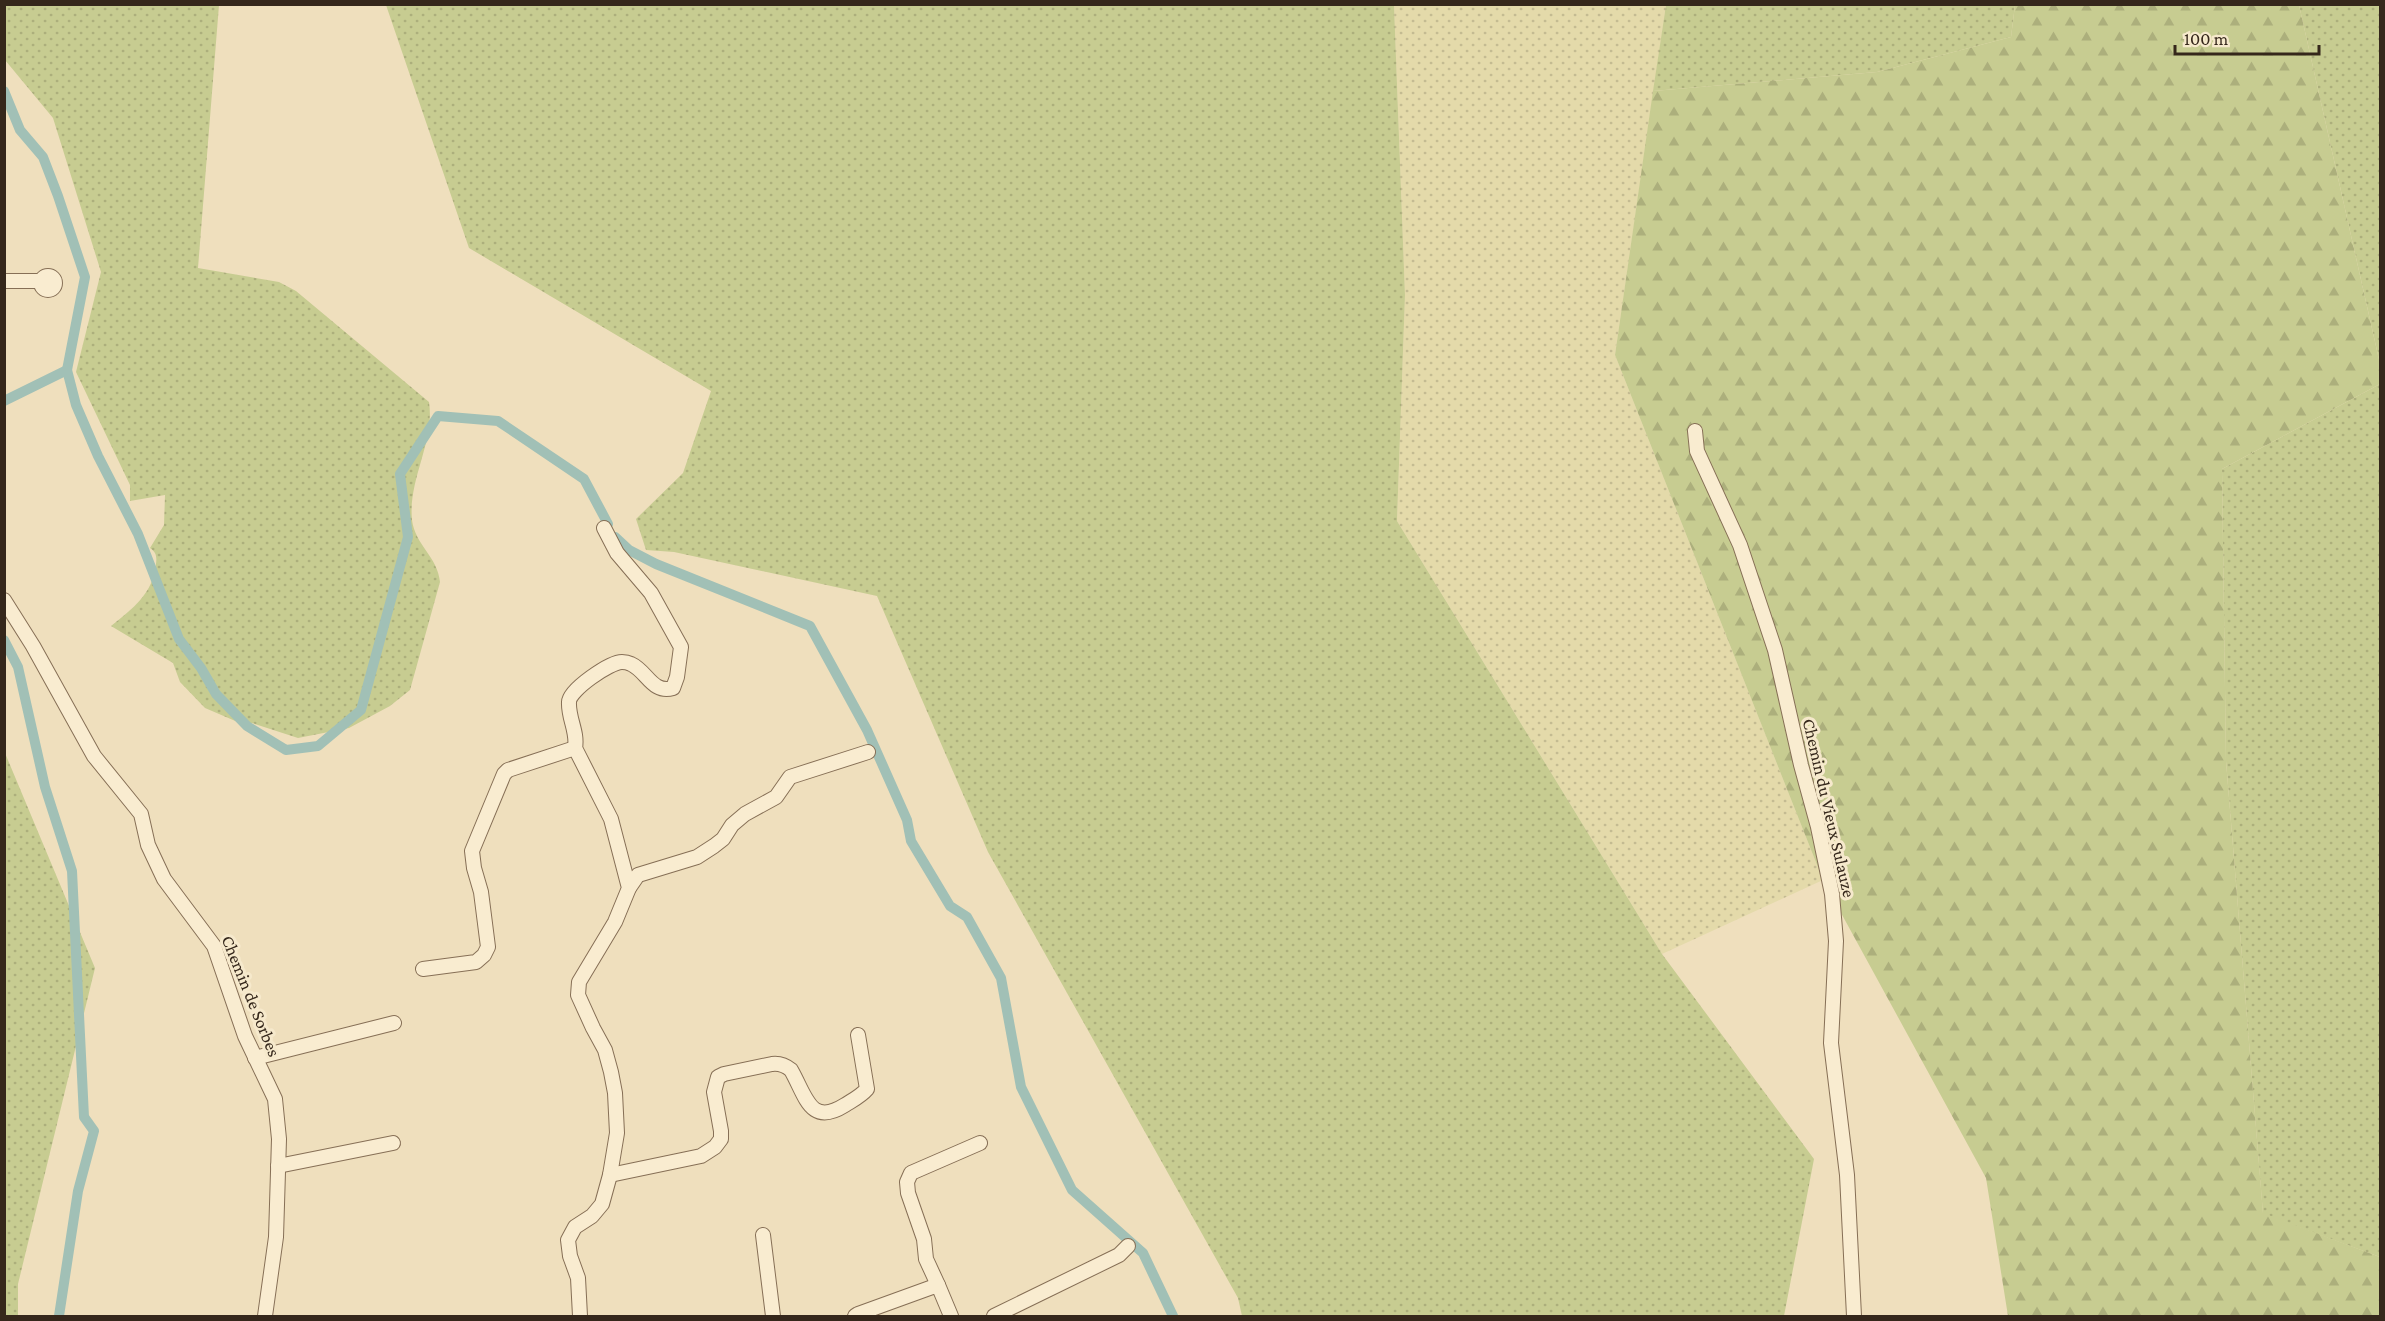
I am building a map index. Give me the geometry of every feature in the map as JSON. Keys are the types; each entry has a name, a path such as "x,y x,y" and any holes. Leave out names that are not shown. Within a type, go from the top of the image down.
{"street":[{"path":"4,281 41,281"},
{"name":"Chemin du Vieux Sulauze","path":"1695,431 1697,451 1740,545 1774,651 1818,827 1832,894 1836,941 1831,1043 1847,1175 1854,1317"},
{"path":"604,528 617,553 651,593 681,647 677,677 673,688 666,690 656,686 634,665 622,662 593,676 573,693 569,702 577,737 575,748 611,819 629,888"},
{"name":"Chemin de Sorbes","path":"4,600 94,756 141,814 148,845 164,879 214,946 245,1036 275,1099 279,1139 276,1237 265,1317"},
{"path":"423,969 476,962 484,955 488,947 481,892 472,851 504,774 508,770 575,748"},
{"path":"580,1317 578,1278 570,1256 568,1240 575,1227 592,1216 602,1204 610,1175 617,1132 615,1093 606,1050 578,995 579,982 615,922 629,888 638,875 697,857 714,846 723,839 738,819 776,796 789,777 868,752"},
{"path":"255,1058 394,1023"},
{"path":"610,1175 701,1156 715,1147 721,1139 721,1131 714,1092 718,1077 724,1074 779,1063 791,1070 813,1110 831,1114 863,1094 867,1089 858,1035"},
{"path":"278,1166 393,1143"},
{"path":"951,1317 927,1259 924,1239 908,1193 907,1182 911,1173 980,1143"},
{"path":"763,1235 773,1317"},
{"path":"994,1317 1119,1255 1128,1246"},
{"path":"855,1317 938,1285"}],"shaded area":[{"path":"1394,5 1666,5 1615,355 1823,880 1662,954 1397,521 1405,295"}],"green space":[{"path":"4,5 219,5 198,268 279,282 296,291 429,402 428,432 414,490 412,520 417,537 435,565 440,582 410,690 390,706 349,728 298,738 252,723 240,723 205,708 180,682 173,663 111,626 141,600 151,584 156,559 155,553 150,548 164,525 165,495 130,501 130,485 76,372 101,272 53,118 5,60"},
{"path":"386,5 1394,5 1405,295 1397,521 1662,954 1814,1159 1784,1316 1242,1316 1238,1298 988,852 877,596 674,552 646,550 636,519 683,473 711,391 469,248"},
{"path":"1666,5 2015,5 2011,37 1877,72 1653,91"},
{"path":"2015,5 2299,5 2380,364 2380,384 2222,469 2226,761 2263,1213 2380,1257 2380,1316 2008,1316 1986,1178 1823,880 1615,355 1653,91 1877,72 2011,37"},
{"path":"2299,5 2380,5 2380,364"},
{"path":"2380,384 2380,1257 2263,1214 2226,761 2222,469"},
{"path":"5,753 95,968 18,1284 18,1316 4,1316"}],"waterway":[{"path":"4,91 20,130 43,157 85,277 67,370"},
{"path":"4,401 67,370 76,405 98,456 138,534 179,639 201,668 216,694 247,726 286,750 318,746 361,710 408,537 400,474 438,416 498,421 584,479 608,524"},
{"path":"615,537 629,550 656,564 810,626 867,730 907,820 911,841 950,906 967,917 1001,978 1021,1087 1072,1190 1143,1253 1173,1316"},
{"path":"4,640 18,667 45,787 72,871 84,1117 94,1131 78,1191 59,1316"}]}
